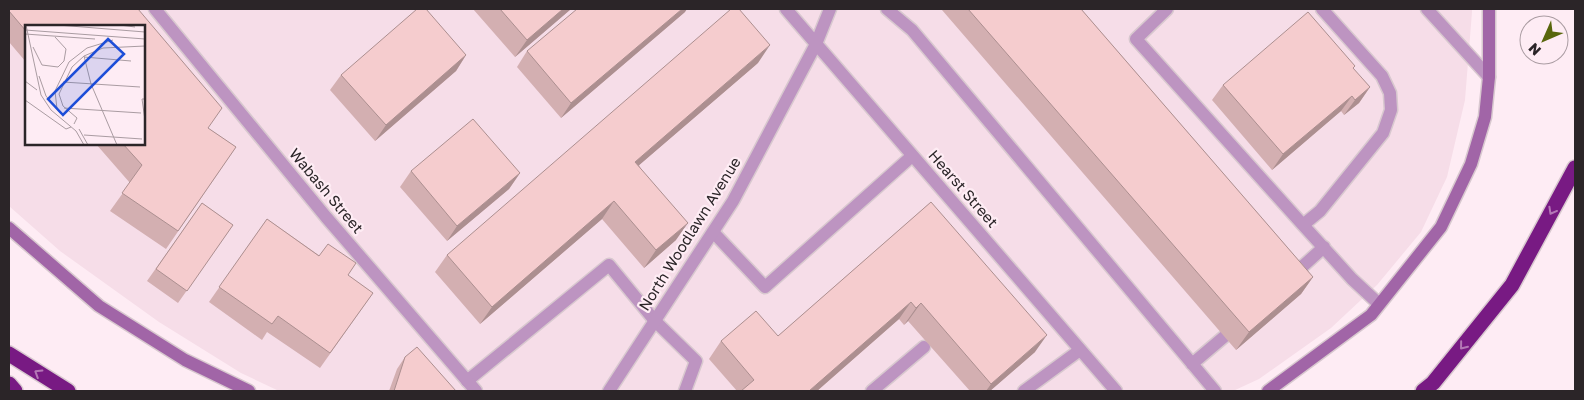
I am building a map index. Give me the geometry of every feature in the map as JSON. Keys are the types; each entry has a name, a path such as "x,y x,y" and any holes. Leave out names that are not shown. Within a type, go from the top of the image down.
{"highway":[{"path":"1423,391 1434,382 1512,285 1575,168"},
{"path":"9,354 68,391"},
{"path":"9,384 15,391"}],"street":[{"name":"Wabash Street","path":"155,9 326,217 476,391"},
{"name":"Hearst Street","path":"786,9 1116,391"},
{"name":"North Woodlawn Avenue","path":"609,391 733,201 816,44 830,9"},
{"path":"887,9 900,13 912,30 1215,391"},
{"path":"1167,9 1136,39 1352,279 1379,304"},
{"path":"1303,225 1320,211 1384,133 1391,110 1390,93 1382,76 1322,9"},
{"path":"1426,9 1489,77"},
{"path":"1268,391 1370,315 1441,227 1471,164 1485,117 1489,77 1489,9"},
{"path":"713,232 765,287 912,156"},
{"path":"9,228 99,306 184,360 248,391"},
{"path":"1289,280 1324,247"},
{"path":"467,381 609,265 655,321 696,362 685,391"},
{"path":"1192,364 1225,336"},
{"path":"872,391 924,347"},
{"path":"1024,391 1080,350"}],"shaded area":[{"path":"9,9 1472,9 1465,100 1447,177 1421,232 1377,285 1331,328 1259,379 1233,391 279,391 241,373 159,322 60,251 9,206"}],"building":[{"path":"11,9 138,9 222,108 208,128 236,147 178,231 122,193 142,165 124,145 145,145 145,25 25,25 25,30 9,11"},
{"path":"417,9 426,9 466,55 386,125 341,75"},
{"path":"500,9 563,9 527,40"},
{"path":"577,9 682,9 571,103 527,51"},
{"path":"731,9 739,9 770,45 635,162 688,223 656,250 614,201 492,307 447,255"},
{"path":"968,9 1081,9 1313,277 1249,332"},
{"path":"1308,12 1355,66 1353,68 1370,87 1355,100 1352,96 1283,154 1223,85"},
{"path":"473,119 520,173 457,226 411,171"},
{"path":"931,202 1047,335 991,384 921,303 916,308 911,302 809,391 741,391 754,380 721,341 756,311 778,336"},
{"path":"202,203 233,225 187,291 156,269"},
{"path":"267,219 319,256 328,244 356,263 348,275 373,293 330,353 278,316 272,324 219,287"},
{"path":"417,347 456,391 394,391 405,357"}]}
